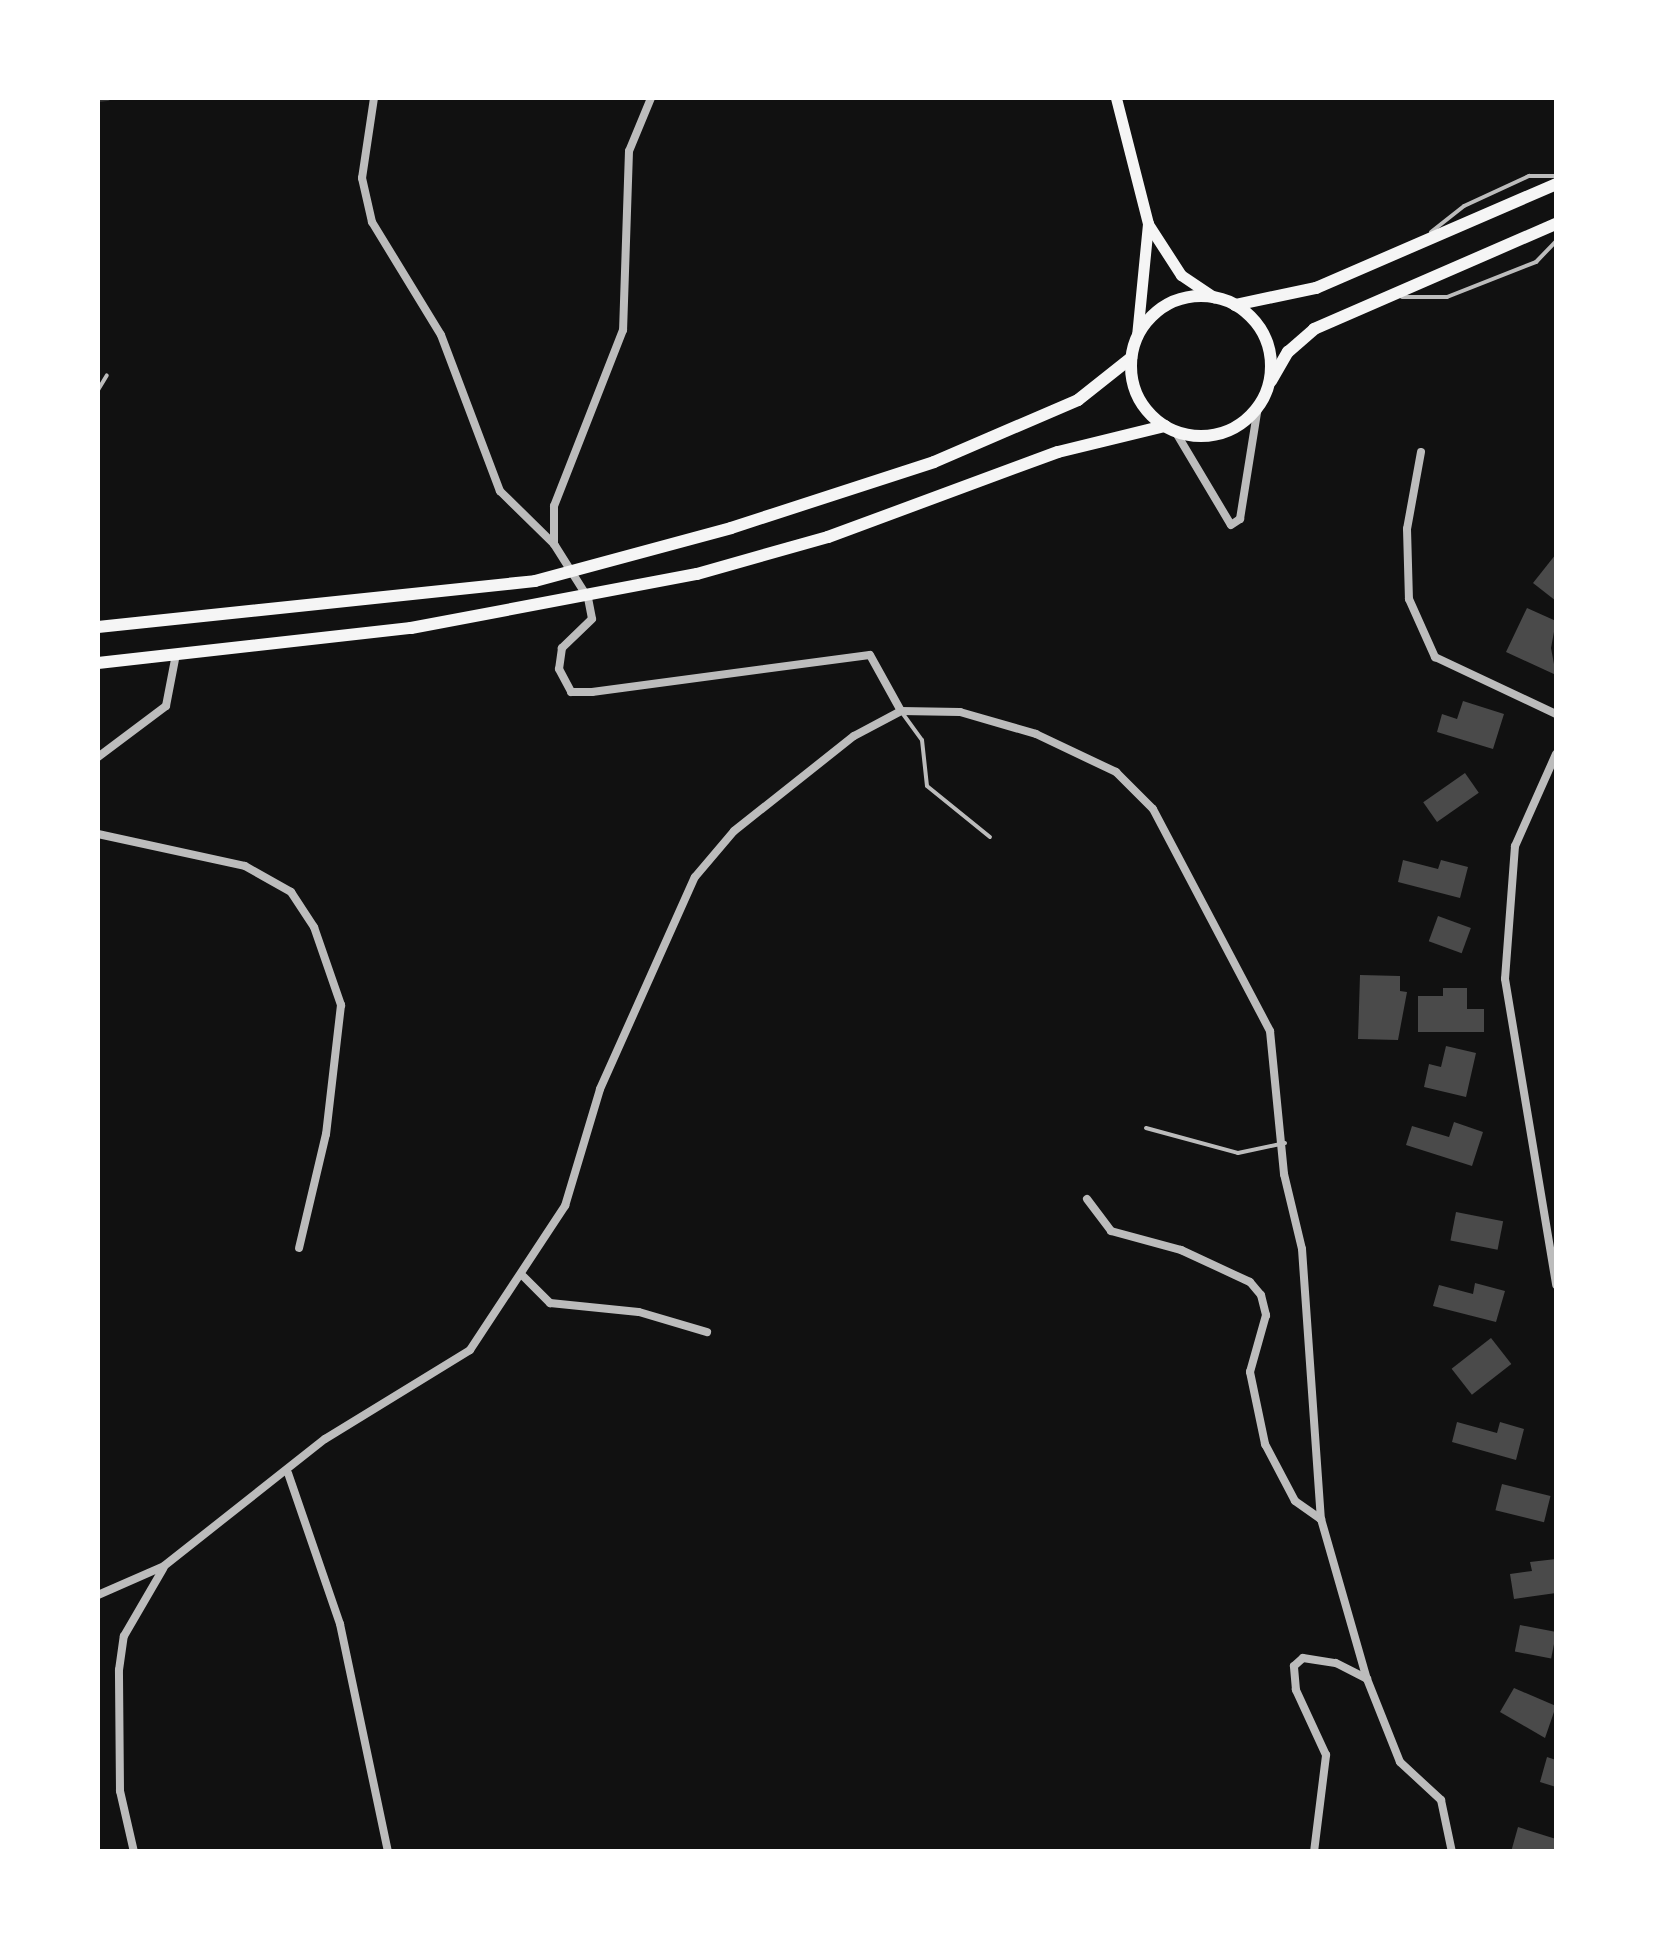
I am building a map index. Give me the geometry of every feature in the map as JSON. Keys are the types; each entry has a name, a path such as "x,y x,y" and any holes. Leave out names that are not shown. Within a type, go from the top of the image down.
{"main road":[{"path":"1116,98 1148,224 1181,276 1214,298 1234,305 1266,340 1268,386"},
{"path":"1234,305 1316,288 1556,180"},
{"path":"1148,224 1137,336 1131,358 1138,397 1170,428"},
{"path":"98,663 411,628 588,598 828,538 1058,452 1170,428 1229,430 1258,407 1298,340 1556,224"},
{"path":"1137,336 1169,304 1214,298"},
{"path":"98,626 535,581 934,462 1078,400 1131,358"}],"street":[{"path":"374,98 362,178 372,222 440,335 500,491 554,544 568,572 588,598 592,619 562,648 559,670 571,692 870,655 901,711"},
{"path":"554,544 563,470 623,330 628,151 650,98"},
{"path":"1170,428 1231,525 1240,519 1258,407"},
{"path":"1420,452 1407,530 1410,599 1435,657 1556,714"},
{"path":"98,757 166,706 176,654"},
{"path":"98,1595 164,1566 288,1473 325,1439 470,1350 524,1277 565,1206 600,1089 696,878 734,831 808,766 901,711 960,712 1036,734 1116,772 1153,809 1270,1031 1286,1143 1284,1174 1302,1249 1320,1438 1321,1519 1367,1679 1400,1762 1441,1800 1452,1852"},
{"path":"1556,754 1515,846 1504,979 1555,1261 1556,1285"},
{"path":"98,834 246,866 291,892 314,927 341,1004 326,1134 300,1248"},
{"path":"1087,1199 1111,1230 1181,1250 1250,1282 1261,1295 1266,1315 1250,1372 1265,1444 1295,1501 1321,1519"},
{"path":"524,1277 550,1302 600,1313 639,1312 706,1332"},
{"path":"288,1473 340,1624 388,1852"},
{"path":"134,1852 120,1790 119,1670 124,1636 164,1566"},
{"path":"1314,1852 1326,1755 1296,1690 1294,1666 1304,1658 1336,1663 1367,1679"}],"lane":[{"path":"1389,297 1448,297 1536,262 1556,241"},
{"path":"98,390 107,376"},
{"path":"901,711 922,740 927,786 990,837"},
{"path":"1146,1128 1238,1153 1286,1143"}],"building":[{"path":"1556,554 1556,601 1533,583"},
{"path":"1527,608 1556,621 1551,648 1556,675 1506,652"},
{"path":"1463,701 1504,714 1493,749 1437,732 1442,714 1457,719"},
{"path":"1465,773 1479,793 1437,822 1423,802"},
{"path":"1403,860 1438,869 1441,860 1468,867 1460,898 1398,882"},
{"path":"1438,916 1471,928 1462,953 1429,941"},
{"path":"1360,975 1400,976 1400,991 1407,992 1398,1040 1358,1039"},
{"path":"1443,988 1467,988 1467,1009 1484,1009 1484,1032 1418,1032 1418,996 1443,996"},
{"path":"1446,1046 1476,1053 1466,1097 1424,1087 1429,1064 1441,1067"},
{"path":"1454,1122 1483,1132 1472,1166 1406,1145 1412,1126 1449,1137"},
{"path":"1456,1212 1503,1221 1498,1250 1450,1240"},
{"path":"1475,1283 1505,1291 1496,1322 1433,1306 1439,1285 1473,1294"},
{"path":"1491,1338 1511,1364 1472,1395 1452,1369"},
{"path":"1457,1422 1497,1433 1500,1422 1524,1429 1516,1460 1452,1442"},
{"path":"1502,1484 1551,1496 1544,1522 1495,1510"},
{"path":"1556,1559 1556,1593 1514,1599 1510,1574 1532,1571 1530,1562"},
{"path":"1520,1625 1556,1632 1551,1659 1515,1652"},
{"path":"1514,1688 1556,1706 1545,1738 1500,1712"},
{"path":"1547,1757 1556,1760 1556,1787 1540,1782"},
{"path":"1518,1827 1556,1839 1556,1852 1511,1852"}],"waterway":[{"path":"98,99 107,98"}]}
